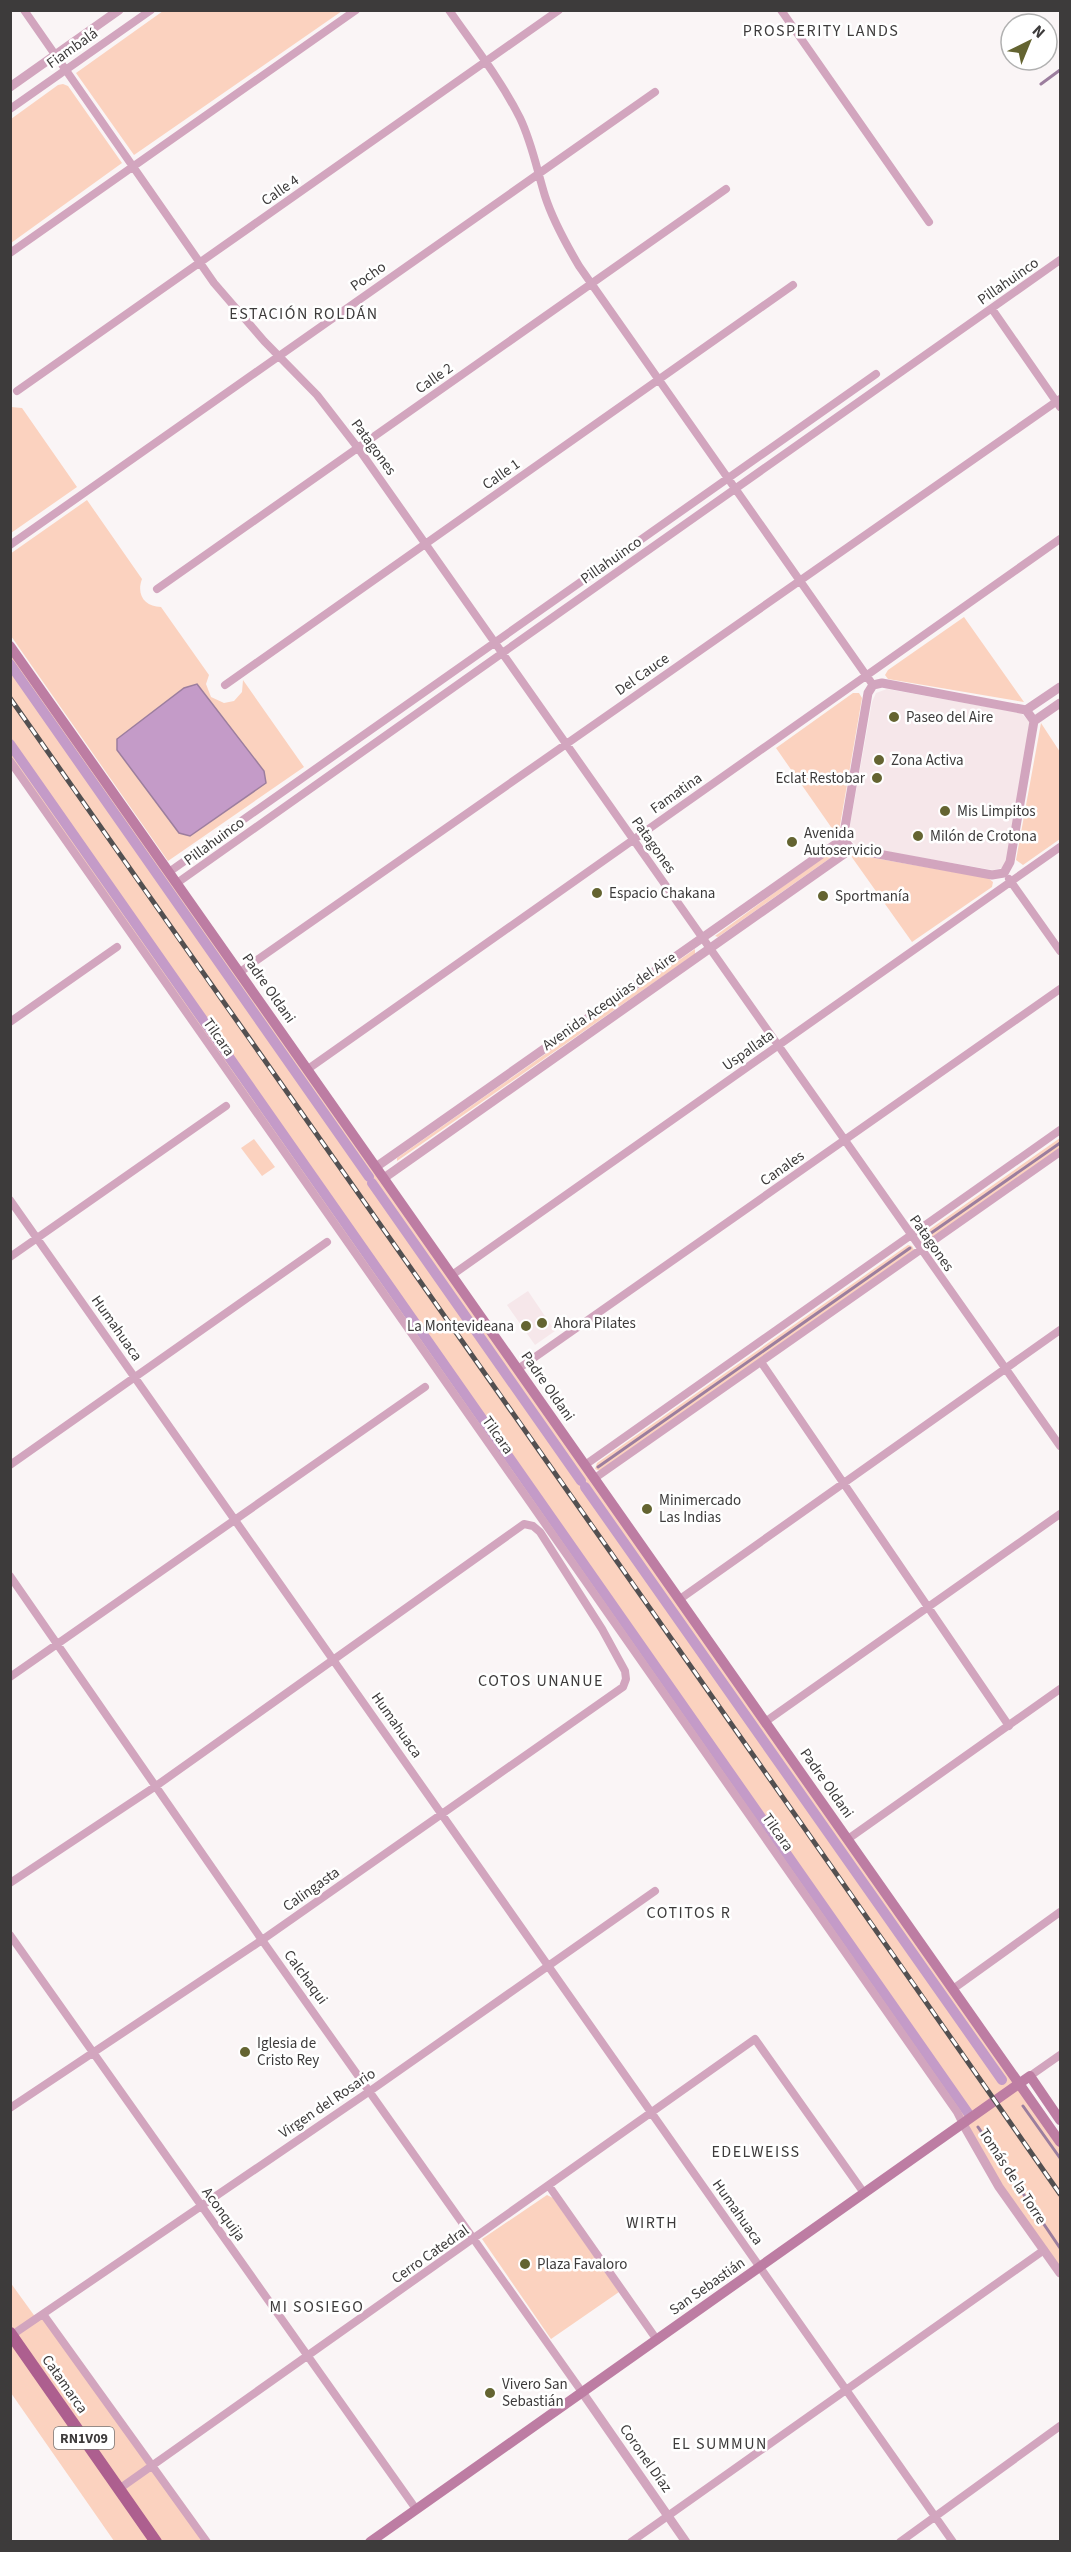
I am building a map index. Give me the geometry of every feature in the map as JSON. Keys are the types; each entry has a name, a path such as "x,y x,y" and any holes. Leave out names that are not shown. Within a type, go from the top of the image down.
{"main road":[{"name":"Padre Oldani","path":"10,646 1060,2142"},
{"name":"San Sebastián","path":"373,2541 1030,2076"},
{"path":"1030,2076 1060,2120"},
{"name":"Catamarca","path":"11,2335 156,2541"}],"street":[{"name":"Patagones","path":"24,10 237,312 317,395 358,448 1060,1446"},
{"name":"Fiambalá","path":"10,87 120,10"},
{"name":"Fiambalá","path":"10,109 151,10"},
{"path":"10,253 356,10"},
{"path":"450,10 503,87 520,120 540,172 545,197 560,232 591,284 873,685"},
{"name":"Calle 4","path":"17,391 559,10"},
{"path":"781,10 929,222"},
{"name":"Pocho","path":"10,545 655,92"},
{"name":"Calle 2","path":"157,589 726,189"},
{"name":"Pillahuinco","path":"177,883 502,651 736,490 1060,260"},
{"name":"Calle 1","path":"225,685 794,285"},
{"path":"992,309 1059,402"},
{"name":"Pillahuinco","path":"169,872 876,374"},
{"name":"Del Cauce","path":"240,972 800,580 1059,402"},
{"name":"Famatina","path":"308,1069 1060,539"},
{"path":"1005,873 992,875 851,849 843,838 868,693 873,685 882,683 1026,711 1034,721"},
{"path":"1026,711 1060,687"},
{"path":"1005,873 1010,862 1034,721 1060,702"},
{"name":"Tilcara","path":"10,761 325,1213 648,1669 957,2112 963,2124"},
{"name":"Avenida Acequias del Aire","path":"376,1167 843,838"},
{"name":"Uspallata","path":"452,1275 1060,848"},
{"name":"Avenida Acequias del Aire","path":"384,1178 851,849"},
{"path":"1005,873 1060,951"},
{"path":"10,1022 117,947"},
{"name":"Canales","path":"518,1369 1060,989"},
{"path":"10,1257 226,1106"},
{"path":"585,1465 1060,1130"},
{"path":"595,1478 1060,1152"},
{"name":"Humahuaca","path":"10,1200 953,2541"},
{"path":"10,1465 327,1242"},
{"path":"680,1599 1060,1330"},
{"path":"761,1362 1009,1726"},
{"path":"10,1677 425,1387"},
{"path":"765,1722 1060,1514"},
{"name":"Calingasta","path":"10,2108 92,2051 262,1940 441,1812 623,1687 626,1679 625,1671 602,1629 540,1532 533,1526 524,1524 333,1658"},
{"name":"Calchaqui","path":"10,1576 262,1940 582,2392"},
{"path":"10,1883 156,1786 333,1658"},
{"path":"848,1839 1060,1689"},
{"name":"Virgen del Rosario","path":"11,2335 370,2091 655,1891"},
{"path":"953,1989 1060,1912"},
{"name":"Aconquija","path":"10,1935 416,2509"},
{"name":"Cerro Catedral","path":"119,2489 755,2039 864,2193"},
{"name":"San Sebastián","path":"1030,2076 1060,2055"},
{"name":"Tomás de la Torre","path":"963,2124 999,2187 1060,2274"},
{"path":"549,2186 657,2340"},
{"path":"631,2541 1044,2250"},
{"path":"43,2314 207,2541"},
{"name":"Coronel Díaz","path":"582,2392 686,2541"},
{"path":"900,2541 1060,2426"}],"shaded area":[{"path":"163,11 342,11 134,155 76,73"},
{"path":"58,85 68,86 122,163 11,243 11,119"},
{"path":"11,407 22,408 77,487 11,533"},
{"path":"87,500 142,579 140,590 143,599 150,605 161,607 209,675 206,684 211,697 224,703 234,701 242,692 243,680 304,767 168,861 11,636 10,554"},
{"path":"964,617 1024,702 888,679 885,675 888,670"},
{"path":"10,646 1060,2142 1060,2273 999,2187 957,2112 11,761"},
{"path":"197,684 264,771 266,783 190,836 179,833 117,750 117,739 184,688"},
{"path":"887,689 1021,713 1030,722 1008,858 1002,868 993,870 865,848 857,846 851,840 849,831 872,702 876,693"},
{"path":"853,693 859,693 862,698 838,837 776,748"},
{"path":"1041,723 1060,752 1060,839 1023,865 1016,860"},
{"path":"836,848 840,849 839,852 718,937 715,936"},
{"path":"857,855 988,878 993,882 992,887 912,942 851,856"},
{"path":"695,949 695,954 397,1161 397,1158"},
{"path":"1060,1138 1060,1149 926,1243 921,1241 923,1234"},
{"path":"254,1139 275,1167 262,1176 241,1148"},
{"path":"908,1245 914,1250 600,1471 595,1469 597,1463"},
{"path":"528,1291 555,1331 535,1345 507,1305"},
{"name":"Plaza Favaloro","path":"547,2195 553,2198 619,2292 551,2339 482,2239"},
{"path":"10,2282 36,2318 43,2314 207,2541 114,2541 11,2393"}],"waterway":[{"path":"1041,84 1060,70"},
{"path":"10,664 369,1177"},
{"path":"10,744 968,2113"},
{"path":"924,1238 1060,1143"},
{"path":"372,1183 581,1481"},
{"path":"598,1467 910,1248"},
{"path":"585,1487 1002,2080"},
{"path":"1023,2106 1060,2158"},
{"path":"978,2127 1060,2248"}],"railway":[{"path":"10,698 1060,2194"}],"place":[{"name":"Paseo del Aire","path":"894,717"},
{"name":"Zona Activa","path":"879,760"},
{"name":"Eclat Restobar","path":"877,778"},
{"name":"Mis Limpitos","path":"945,811"},
{"name":"Milón de Crotona","path":"918,836"},
{"name":"Avenida Autoservicio","path":"792,842"},
{"name":"Espacio Chakana","path":"597,893"},
{"name":"Sportmanía","path":"823,896"},
{"name":"Ahora Pilates","path":"542,1323"},
{"name":"La Montevideana","path":"526,1326"},
{"name":"Minimercado Las Indias","path":"647,1509"},
{"name":"Iglesia de Cristo Rey","path":"245,2052"},
{"name":"Plaza Favaloro","path":"525,2264"},
{"name":"Vivero San Sebastián","path":"490,2393"}],"district":[{"name":"PROSPERITY LANDS","path":"821,30"},
{"name":"ESTACIÓN ROLDÁN","path":"304,313"},
{"name":"COTOS UNANUE","path":"541,1680"},
{"name":"COTITOS R","path":"689,1912"},
{"name":"EDELWEISS","path":"756,2151"},
{"name":"WIRTH","path":"652,2222"},
{"name":"MI SOSIEGO","path":"317,2306"},
{"name":"EL SUMMUN","path":"720,2443"}]}
